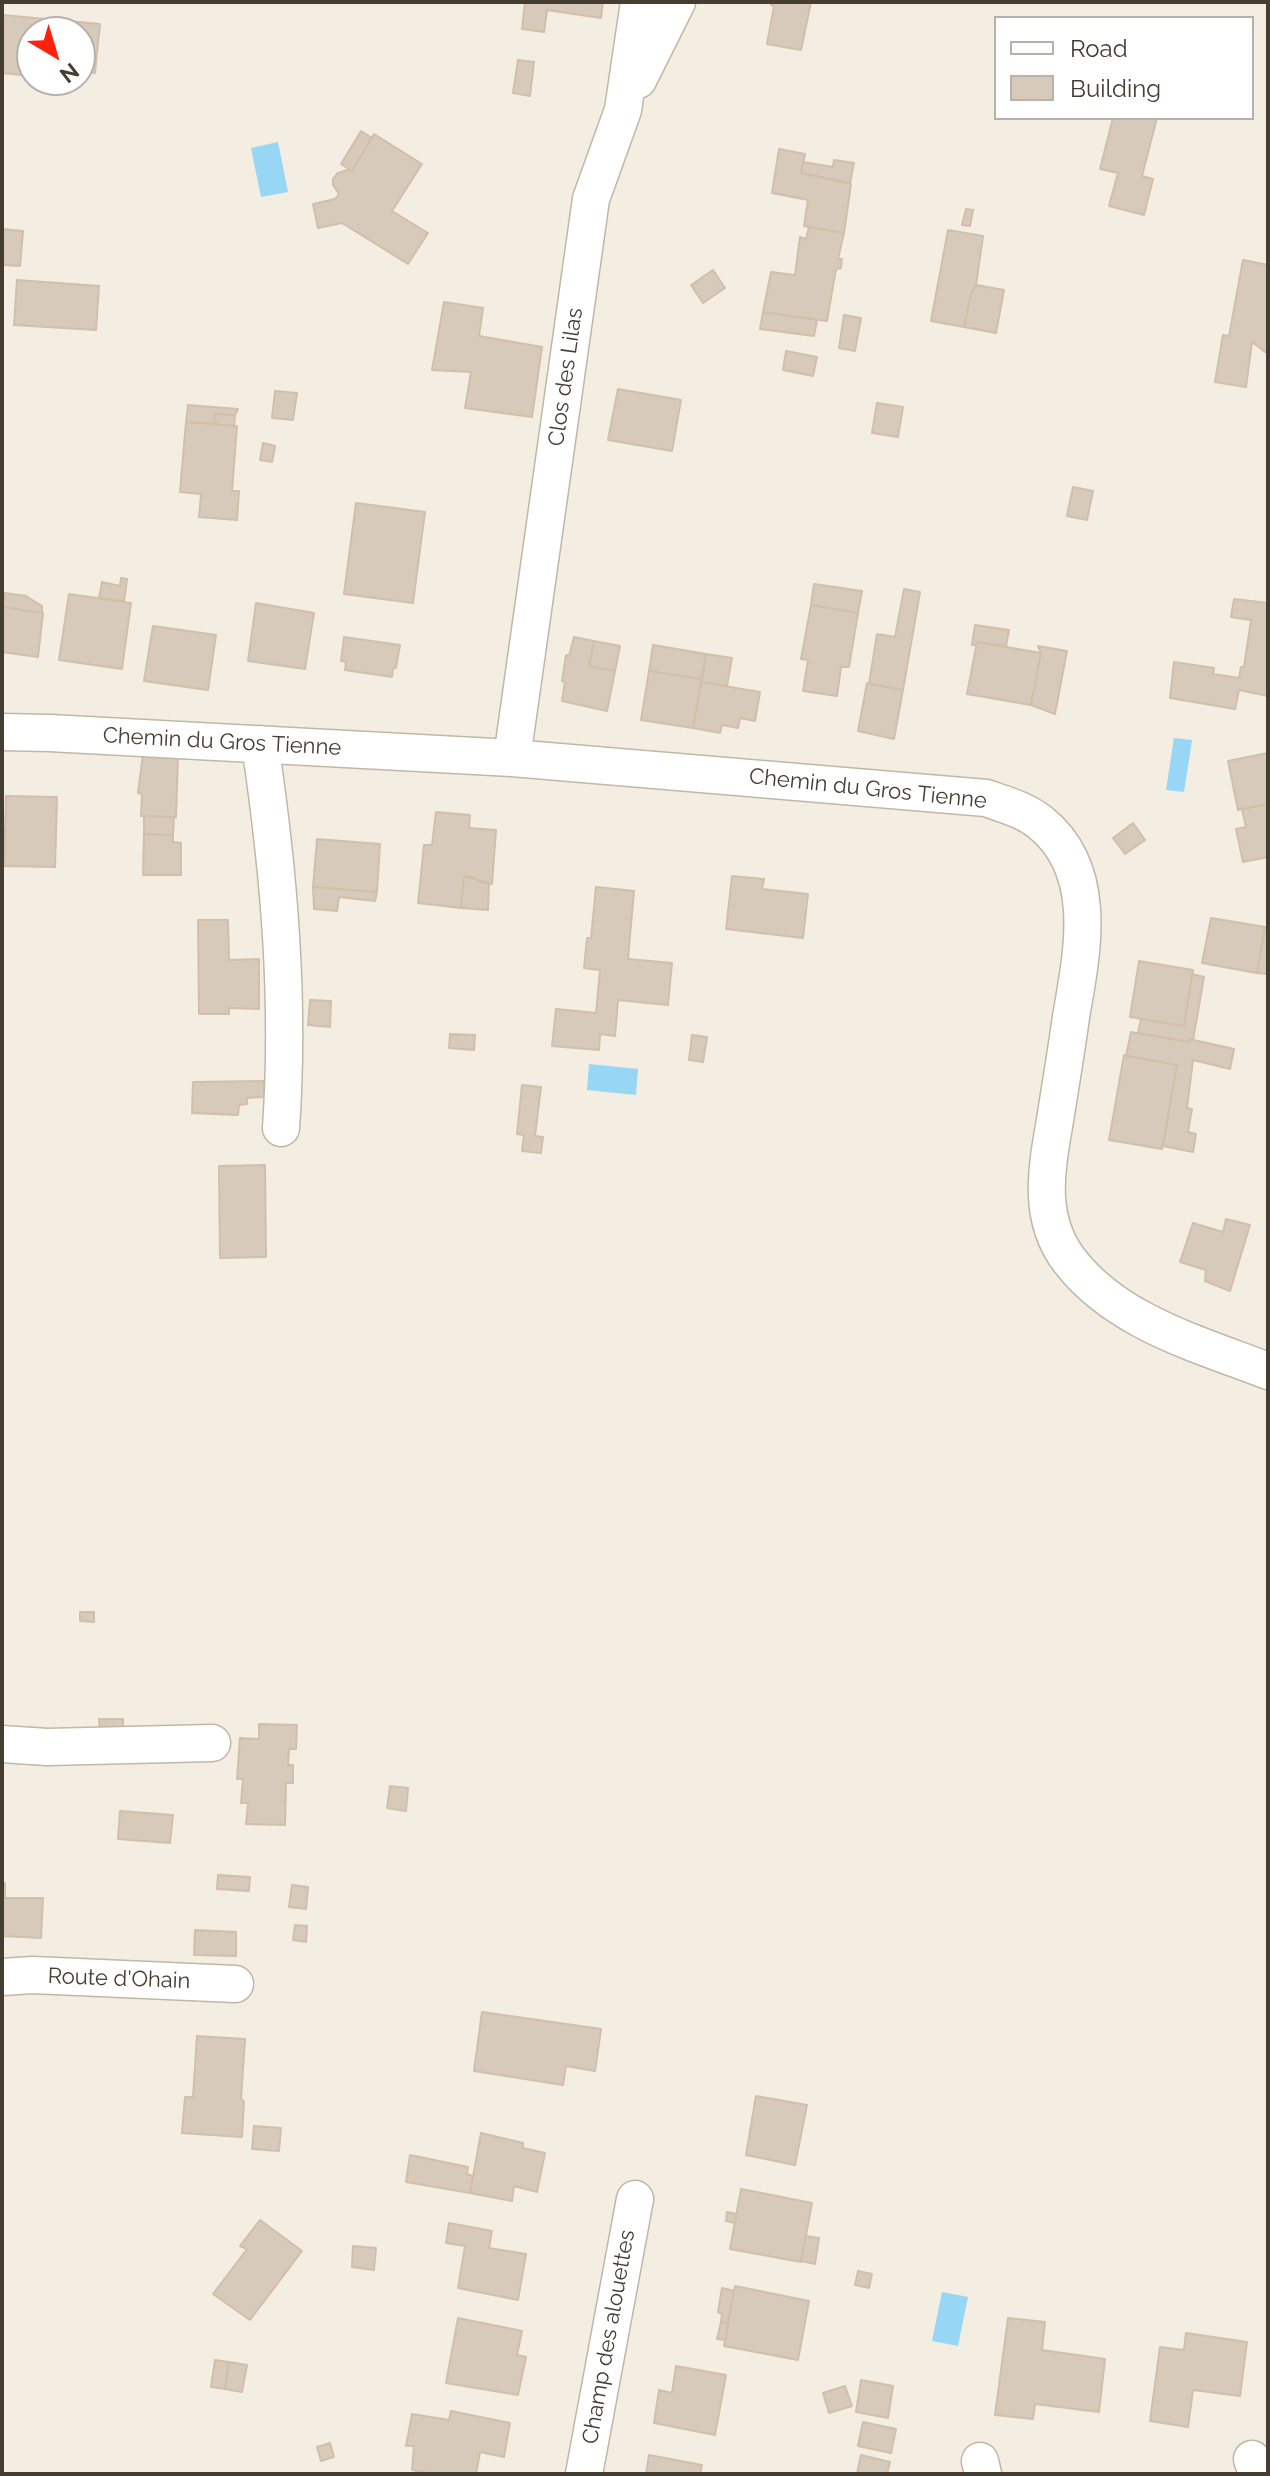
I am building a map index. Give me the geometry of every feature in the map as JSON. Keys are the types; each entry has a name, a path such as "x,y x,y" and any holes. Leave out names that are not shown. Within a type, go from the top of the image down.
{"street":[{"name":"Clos des Lilas","path":"512,758 591,199 623,110 639,2"},
{"path":"623,110 677,2"},
{"name":"Chemin du Gros Tienne","path":"2,732 512,758 986,798 1022,810 1059,841 1075,869 1083,908 1082,954 1045,1179 1049,1219 1067,1258 1094,1289 1127,1311 1174,1334 1268,1371"},
{"path":"260,744 276,863 284,987 281,1128"},
{"path":"2,1744 47,1747 212,1743"},
{"name":"Route d'Ohain","path":"2,1977 33,1975 235,1984"},
{"name":"Champ des alouettes","path":"584,2474 635,2199"}],"water":[{"path":"278,142 288,192 261,197 251,148"},
{"path":"1174,738 1192,740 1184,792 1166,790"},
{"path":"589,1064 638,1069 636,1095 587,1090"},
{"path":"942,2292 968,2297 958,2346 932,2341"}],"building":[{"path":"525,2 603,2 601,18 547,10 544,32 522,29"},
{"path":"772,2 811,2 801,50 767,44 774,6"},
{"path":"2,15 16,16 16,74 2,73"},
{"path":"96,24 100,24 96,63"},
{"path":"518,60 534,62 530,96 513,93"},
{"path":"1112,120 1156,120 1142,176 1153,179 1144,215 1109,206 1118,173 1100,169"},
{"path":"361,131 372,138 352,171 341,164"},
{"path":"374,134 422,164 392,211 428,233 408,264 342,223 318,228 313,204 335,199 339,194 333,179 338,173 352,171"},
{"path":"779,149 805,154 801,173 851,184 844,233 804,226 808,200 772,193"},
{"path":"834,160 854,163 850,183 801,173 803,162 833,167"},
{"path":"966,209 973,210 970,226 962,225"},
{"path":"809,227 844,233 838,259 842,259 841,268 836,269 827,321 763,312 771,272 795,275 800,237 806,239"},
{"path":"2,229 23,231 20,266 2,265"},
{"path":"948,230 983,236 976,285 964,327 931,321"},
{"path":"1243,260 1268,265 1268,354 1252,342 1246,387 1215,382 1223,335 1229,336"},
{"path":"713,270 725,288 703,303 691,285"},
{"path":"17,280 99,286 96,330 14,325"},
{"path":"976,285 1004,290 996,333 964,327"},
{"path":"444,302 483,308 479,336 542,347 532,417 465,408 471,372 432,370"},
{"path":"763,312 817,320 814,336 760,329"},
{"path":"844,315 861,318 855,351 839,348"},
{"path":"786,351 817,357 813,376 783,370"},
{"path":"618,389 681,400 672,451 608,440"},
{"path":"275,391 297,393 293,420 272,418"},
{"path":"877,403 903,407 898,437 872,433"},
{"path":"188,405 238,409 235,415 215,414 214,424 186,422"},
{"path":"215,414 235,415 234,426 214,424"},
{"path":"186,422 237,426 232,491 239,491 237,520 199,517 201,494 180,492"},
{"path":"263,443 275,446 272,462 260,460"},
{"path":"1073,487 1093,491 1087,520 1067,516"},
{"path":"356,503 425,512 413,603 344,594"},
{"path":"121,578 127,579 124,601 99,598 102,582 120,586"},
{"path":"814,584 862,591 858,613 811,605"},
{"path":"904,589 920,592 903,690 869,684 877,634 895,637"},
{"path":"5,593 26,596 42,606 42,613 3,607"},
{"path":"69,594 131,603 122,669 59,660"},
{"path":"1234,599 1268,603 1268,696 1239,690 1235,709 1170,698 1174,662 1214,668 1213,674 1239,678 1241,667 1244,667 1251,620 1231,617"},
{"path":"256,603 314,613 305,669 248,661"},
{"path":"811,605 858,613 849,667 841,667 837,696 803,691 808,660 801,659"},
{"path":"2,607 43,613 38,657 2,652"},
{"path":"975,625 1009,630 1006,646 977,642 972,645"},
{"path":"153,626 216,635 208,690 144,681"},
{"path":"344,637 400,645 392,677 345,670 346,662 341,661"},
{"path":"574,637 594,641 589,666 615,671 607,711 562,701 566,655 569,656"},
{"path":"594,641 620,646 615,671 589,666"},
{"path":"977,642 1041,653 1031,705 967,694"},
{"path":"653,645 706,654 702,679 649,671"},
{"path":"1038,646 1067,651 1055,714 1031,705 1041,653"},
{"path":"706,654 732,658 727,686 701,682"},
{"path":"649,671 702,679 693,728 641,720"},
{"path":"701,682 760,692 755,721 740,718 738,728 722,725 720,733 693,728"},
{"path":"867,683 903,690 894,739 858,731"},
{"path":"1268,753 1268,804 1238,810 1228,761"},
{"path":"143,754 178,755 176,817 141,816 142,794 138,793"},
{"path":"6,796 57,797 55,867 4,866"},
{"path":"1268,804 1268,857 1243,862 1236,829 1246,827 1242,809"},
{"path":"436,812 470,815 469,828 496,830 492,884 464,876 461,908 418,903 424,845 432,845"},
{"path":"144,816 174,817 173,835 144,834"},
{"path":"1133,823 1145,840 1125,854 1113,838"},
{"path":"144,834 173,835 173,842 181,843 181,875 143,875"},
{"path":"317,839 380,844 377,892 313,887"},
{"path":"464,876 489,883 488,910 461,908"},
{"path":"732,876 764,879 762,889 808,894 803,938 726,929"},
{"path":"313,887 377,892 375,901 339,897 337,911 314,909"},
{"path":"596,887 634,891 628,959 672,963 668,1005 618,1000 615,1036 600,1034 599,1050 552,1046 556,1009 596,1013 600,970 584,968 587,938 591,938"},
{"path":"1211,918 1265,927 1257,973 1202,963"},
{"path":"198,920 228,920 229,960 259,959 259,1009 229,1008 229,1014 199,1014"},
{"path":"1265,927 1268,928 1268,974 1257,973"},
{"path":"1139,961 1193,970 1184,1026 1130,1017"},
{"path":"1192,974 1204,977 1193,1040 1189,1039 1189,1042 1138,1033 1141,1019 1184,1026"},
{"path":"310,1000 331,1001 330,1027 308,1025"},
{"path":"1131,1032 1189,1042 1189,1039 1234,1049 1230,1069 1193,1060 1187,1108 1192,1109 1188,1132 1196,1134 1193,1152 1163,1146 1177,1065 1126,1056"},
{"path":"450,1034 475,1035 474,1050 449,1048"},
{"path":"692,1035 707,1037 703,1062 689,1060"},
{"path":"1124,1055 1177,1065 1162,1149 1109,1140"},
{"path":"264,1081 264,1097 247,1098 247,1104 239,1105 238,1115 192,1113 193,1082"},
{"path":"522,1085 541,1087 535,1136 543,1137 541,1153 522,1151 524,1135 517,1134"},
{"path":"265,1165 266,1257 220,1258 219,1166"},
{"path":"1226,1219 1250,1225 1230,1291 1205,1281 1206,1270 1180,1262 1193,1223 1223,1232"},
{"path":"80,1612 94,1612 94,1622 80,1621"},
{"path":"99,1719 123,1719 123,1732 100,1732"},
{"path":"259,1724 297,1725 296,1749 289,1749 288,1765 293,1765 293,1783 286,1783 285,1825 246,1824 248,1803 241,1803 243,1779 237,1779 240,1738 259,1739"},
{"path":"390,1786 408,1788 406,1811 387,1808"},
{"path":"120,1811 173,1815 170,1843 118,1839"},
{"path":"218,1875 250,1877 249,1891 217,1889"},
{"path":"2,1883 5,1883 5,1898 43,1898 41,1938 2,1936"},
{"path":"292,1885 308,1887 306,1909 289,1907"},
{"path":"295,1925 307,1926 306,1942 293,1940"},
{"path":"195,1930 236,1932 236,1956 194,1955"},
{"path":"482,2012 601,2029 595,2071 566,2066 563,2085 474,2071"},
{"path":"197,2036 245,2039 242,2137 182,2133 185,2097 193,2097"},
{"path":"756,2096 807,2105 795,2165 746,2155"},
{"path":"254,2126 281,2128 279,2151 252,2149"},
{"path":"481,2133 523,2143 523,2148 545,2153 537,2192 514,2186 512,2201 470,2193"},
{"path":"410,2155 468,2167 467,2174 473,2176 470,2193 406,2182"},
{"path":"741,2189 812,2203 801,2262 730,2249"},
{"path":"727,2212 737,2214 735,2223 726,2221"},
{"path":"260,2220 302,2251 250,2320 213,2294 247,2249 240,2246"},
{"path":"449,2223 492,2231 489,2248 526,2254 518,2300 458,2288 465,2246 446,2243"},
{"path":"806,2236 819,2238 815,2264 801,2261"},
{"path":"353,2246 376,2248 374,2270 352,2267"},
{"path":"858,2271 872,2274 869,2288 855,2285"},
{"path":"735,2286 809,2301 798,2360 724,2346"},
{"path":"722,2288 734,2291 728,2323 721,2322 722,2314 718,2312"},
{"path":"458,2318 522,2331 517,2355 526,2357 518,2395 446,2383"},
{"path":"1008,2318 1045,2322 1042,2350 1105,2359 1099,2412 1035,2404 1033,2419 995,2415"},
{"path":"721,2322 728,2323 725,2340 717,2339"},
{"path":"1186,2333 1247,2342 1240,2396 1193,2390 1188,2427 1150,2421 1160,2347 1184,2350"},
{"path":"215,2360 229,2362 225,2389 211,2387"},
{"path":"229,2362 247,2365 242,2392 225,2389"},
{"path":"676,2366 726,2375 715,2435 654,2423 659,2390 672,2393"},
{"path":"861,2380 893,2386 888,2418 856,2412"},
{"path":"845,2386 852,2406 829,2413 823,2393"},
{"path":"451,2411 510,2423 504,2457 480,2452 476,2474 434,2474 412,2470 414,2446 406,2446 412,2414 449,2420"},
{"path":"863,2422 896,2429 891,2453 858,2446"},
{"path":"330,2443 334,2457 321,2461 317,2447"},
{"path":"649,2455 702,2465 700,2474 646,2474"},
{"path":"861,2455 890,2462 887,2474 857,2474"}]}
